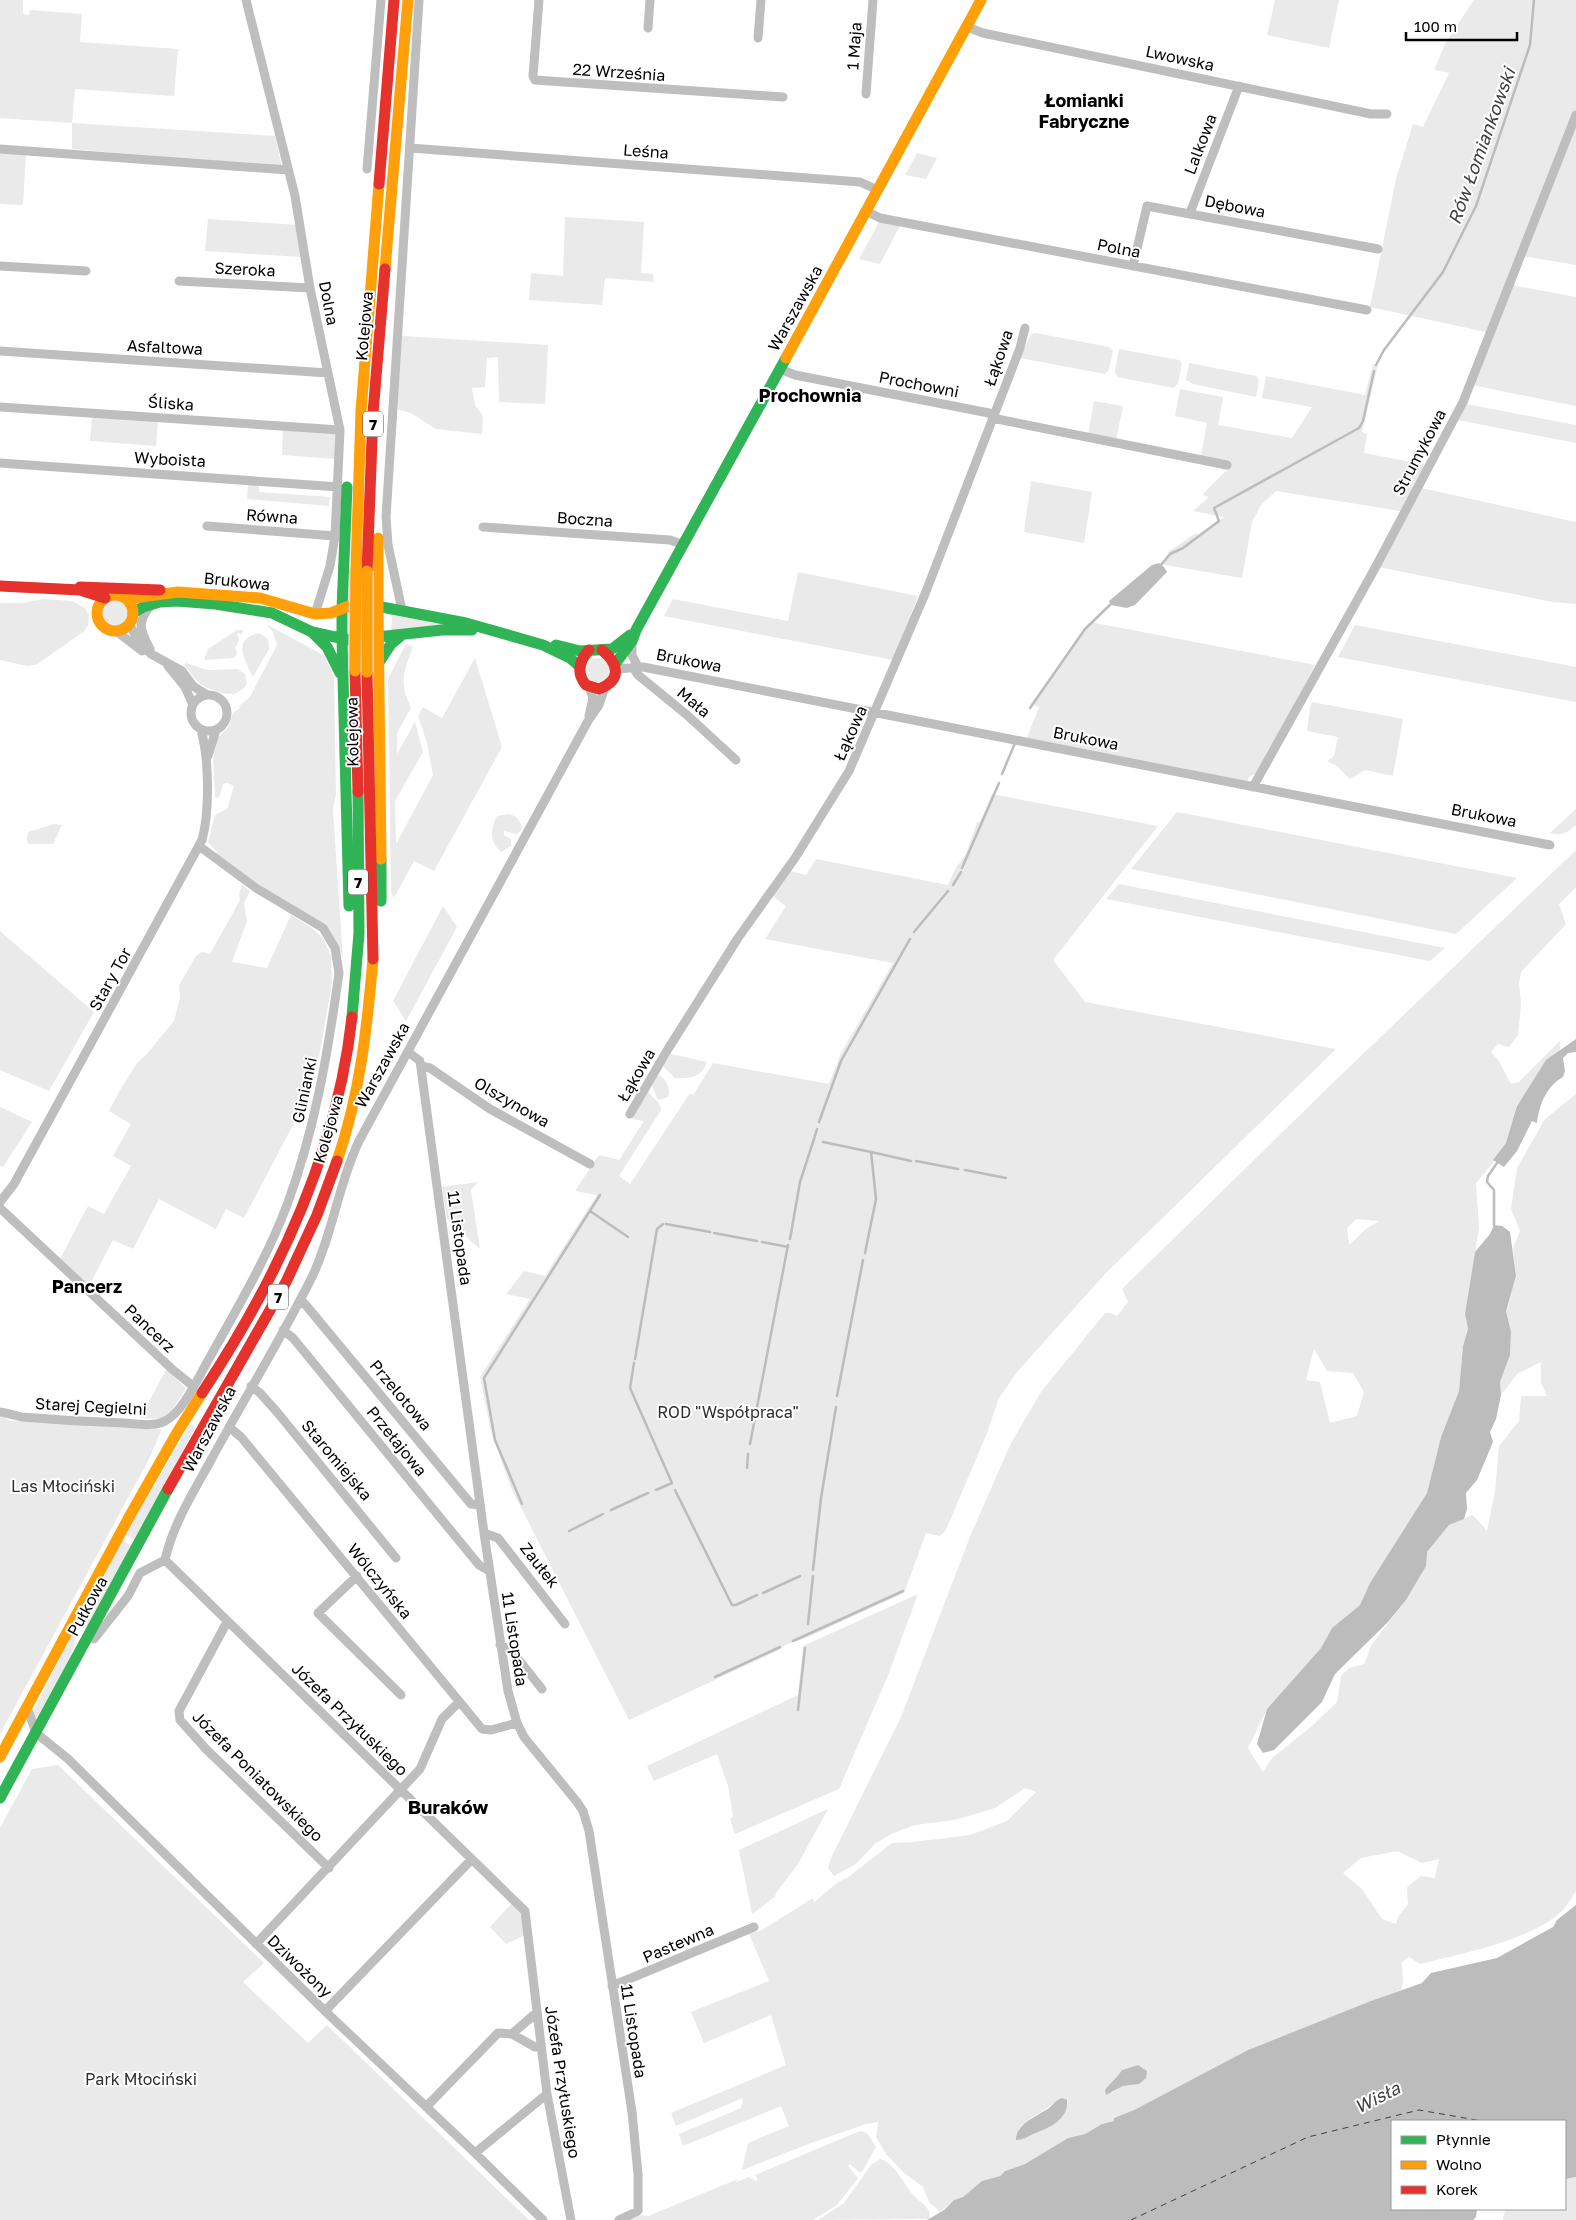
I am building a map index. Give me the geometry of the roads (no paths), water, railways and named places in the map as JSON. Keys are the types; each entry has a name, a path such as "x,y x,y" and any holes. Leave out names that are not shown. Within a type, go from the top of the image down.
{"main road":[{"name":"Kolejowa","path":"185,1421 233,1345 290,1239 320,1162 340,1091 355,1004 359,935 361,411 394,0"},
{"name":"Kolejowa","path":"361,571 408,0"},
{"name":"Warszawska","path":"616,667 981,0"},
{"path":"373,957 380,911 381,860 377,638 378,524 388,358 388,307 384,276"},
{"path":"340,1091 351,938 347,893 342,639 344,542 356,360 363,311 371,286"},
{"path":"0,586 80,590 106,598 118,595 126,599 130,604 131,618 125,628 108,629 98,620 98,609 106,598"},
{"path":"66,589 93,586 169,592"},
{"path":"66,589 88,600 98,609"},
{"name":"Brukowa","path":"126,599 149,597 169,592 260,598 315,614 331,613 360,604 378,606"},
{"name":"Brukowa","path":"131,618 151,605 178,601 215,604 283,617 312,632 342,639 377,638"},
{"path":"378,606 466,623 480,630 546,646 575,660 580,666"},
{"path":"377,638 442,630 480,630"},
{"path":"312,632 327,647 343,678"},
{"path":"378,664 390,645 402,635"},
{"name":"Warszawska","path":"602,650 616,647 634,636"},
{"path":"546,646 555,645 580,651 590,650 602,650 616,667 613,680 600,689 589,687 581,679 580,666 584,655 590,650"},
{"name":"Kolejowa","path":"202,1428 286,1282 309,1234 344,1140 359,1079 370,1004 373,957 361,672"},
{"name":"Pułkowa","path":"0,1757 185,1421"},
{"name":"Pułkowa","path":"0,1798 202,1428"}],"street":[{"name":"Dolna","path":"246,0 301,227 310,288 340,430 339,487 335,536 330,566 315,614"},
{"path":"367,169 381,0"},
{"name":"Kolejowa","path":"402,610 388,545 386,517 419,0"},
{"name":"22 Września","path":"539,0 533,76 535,80 783,97"},
{"path":"648,28 650,0"},
{"path":"758,38 761,0"},
{"name":"1 Maja","path":"866,94 873,0"},
{"name":"Lwowska","path":"967,26 980,32 1371,114 1387,114"},
{"name":"Lalkowa","path":"1190,213 1239,86"},
{"name":"Strumykowa","path":"1252,787 1374,570 1463,402 1576,115"},
{"name":"Leśna","path":"410,148 860,182 878,190"},
{"path":"0,149 288,170"},
{"name":"Dębowa","path":"1133,266 1147,206 1378,249"},
{"name":"Polna","path":"866,211 880,218 1367,310"},
{"path":"0,266 86,271"},
{"name":"Szeroka","path":"179,281 310,288"},
{"name":"Łąkowa","path":"630,1114 668,1049 738,938 795,858 849,771 954,522 1020,348 1025,328"},
{"name":"Asfaltowa","path":"0,352 150,362 223,364 328,373"},
{"name":"Prochowni","path":"780,369 795,375 1227,465"},
{"name":"Śliska","path":"0,407 340,430"},
{"name":"Wyboista","path":"0,463 339,487"},
{"name":"Równa","path":"207,526 335,536"},
{"name":"Boczna","path":"483,527 670,540 684,545"},
{"path":"151,605 140,623 142,633 154,656"},
{"path":"131,618 136,637 154,656"},
{"path":"116,630 141,651 182,671 194,686 207,695 220,699 227,710 224,723 216,730 210,732 201,730 194,724 191,718 193,705 197,699 207,695"},
{"path":"634,636 632,657 635,667"},
{"path":"165,662 185,687 193,705"},
{"name":"Brukowa","path":"616,667 635,667 1550,845"},
{"name":"Mała","path":"635,667 638,675 736,760"},
{"name":"Warszawska","path":"588,721 593,698 589,687"},
{"name":"Warszawska","path":"165,1560 178,1523 251,1386 300,1300 327,1242 342,1184 355,1150 588,721 599,705 605,687"},
{"name":"Stary Tor","path":"0,1202 14,1184 199,846 206,820 207,759 201,730"},
{"name":"Stary Tor","path":"207,759 216,730"},
{"name":"Glinianki","path":"193,1386 253,1279 287,1205 303,1158 318,1099 339,973 335,948 323,928 256,888 199,846"},
{"path":"408,1052 420,1061 421,1066"},
{"name":"Olszynowa","path":"421,1066 430,1068 490,1109 590,1164"},
{"name":"11 Listopada","path":"421,1066 480,1505 508,1692 517,1723 538,1756 583,1811 589,1831 638,2174 637,2213 618,2220"},
{"name":"Pancerz","path":"0,1208 172,1370 193,1386"},
{"name":"Przelotowa","path":"300,1300 311,1310 471,1504 480,1505"},
{"name":"Przełajowa","path":"283,1330 293,1338 479,1565 490,1571"},
{"name":"Starej Cegielni","path":"0,1412 19,1417 157,1424 168,1420 175,1414 193,1386"},
{"name":"Staromiejska","path":"251,1386 260,1392 396,1558"},
{"name":"Wólczyńska","path":"229,1427 253,1451 482,1729 491,1730 517,1723"},
{"name":"Zaułek","path":"484,1533 498,1538 565,1624"},
{"path":"80,1652 95,1638 123,1602 140,1573 165,1560"},
{"name":"Józefa Przyłuskiego","path":"165,1560 522,1907 527,1914 536,2013 547,2094 571,2220"},
{"path":"357,1576 318,1613 401,1695"},
{"name":"Józefa Poniatowskiego","path":"227,1622 180,1711 180,1720 206,1749 329,1868"},
{"path":"500,1645 510,1649 542,1689"},
{"path":"256,1944 420,1769 442,1719 459,1702"},
{"path":"27,1707 36,1733"},
{"path":"12,1734 28,1731 36,1733"},
{"name":"Dziwożony","path":"36,1733 72,1763 325,2011 476,2153 543,2220"},
{"path":"325,2011 472,1859"},
{"name":"Pastewna","path":"612,1986 754,1927"},
{"path":"512,2034 536,2013"},
{"path":"426,2106 498,2033 512,2034 528,2044 541,2047"},
{"path":"476,2153 547,2094"}],"water":[{"path":"1159,563 1167,572 1135,605 1127,608 1111,605 1109,601 1152,565"},
{"path":"1576,1039 1576,1052 1568,1053 1563,1058 1565,1071 1563,1077 1548,1090 1542,1102 1537,1123 1532,1121 1517,1151 1504,1167 1493,1160 1506,1143 1517,1106 1546,1060"},
{"path":"1494,1225 1502,1226 1510,1232 1516,1276 1506,1311 1511,1332 1510,1355 1500,1382 1501,1395 1496,1419 1490,1432 1493,1442 1477,1480 1466,1493 1467,1509 1464,1519 1449,1525 1427,1552 1426,1566 1406,1600 1388,1622 1335,1674 1322,1702 1274,1750 1263,1753 1257,1744 1267,1709 1321,1648 1332,1628 1360,1605 1370,1583 1427,1493 1441,1437 1459,1391 1463,1346 1468,1329 1465,1314 1475,1252 1490,1234"},
{"name":"Wisła","path":"1576,1905 1576,2177 1566,2179 1566,2120 1391,2120 1391,2210 1477,2210 1476,2217 1473,2220 927,2220 944,2210 954,2200 963,2197 982,2181 1000,2176 1005,2171 1025,2164 1068,2138 1085,2134 1102,2124 1114,2121 1114,2118 1134,2110 1248,2050 1371,2001 1422,1983 1431,1973 1497,1958 1553,1927 1557,1920"},
{"path":"1138,2065 1147,2071 1146,2078 1139,2084 1123,2086 1106,2095 1105,2090 1122,2070"},
{"path":"1062,2098 1067,2100 1067,2106 1058,2121 1043,2130 1016,2140 1022,2126"}],"waterway":[{"name":"Rów Łomiankowski","path":"1376,365 1384,350 1443,272 1476,206 1530,45 1534,0"},
{"name":"Rów Łomiankowski","path":"1160,566 1170,554 1183,548 1219,521 1214,508 1359,428 1363,421 1374,371"},
{"name":"Rów Łomiankowski","path":"1030,708 1085,629 1112,603"},
{"name":"Rów Łomiankowski","path":"1002,774 1015,743"},
{"name":"Rów Łomiankowski","path":"962,868 999,783"},
{"name":"Rów Łomiankowski","path":"953,885 961,872"},
{"name":"Rów Łomiankowski","path":"914,932 948,891"},
{"name":"Rów Łomiankowski","path":"819,1122 841,1061 910,939"},
{"name":"Rów Łomiankowski","path":"814,1139 817,1129"},
{"path":"790,1239 800,1182 814,1139"},
{"name":"Rów Łomiankowski","path":"823,1142 871,1152 876,1199 865,1253"},
{"path":"871,1152 911,1161"},
{"path":"916,1161 958,1169"},
{"path":"1494,1225 1494,1190 1487,1182 1488,1176 1497,1163"},
{"path":"965,1170 1006,1178"},
{"path":"522,1504 495,1440 484,1378 600,1195"},
{"path":"590,1211 628,1237"},
{"path":"635,1359 657,1229 663,1224"},
{"path":"666,1224 710,1232"},
{"path":"714,1233 757,1241"},
{"path":"762,1242 788,1247"},
{"path":"750,1444 788,1245"},
{"name":"Rów Łomiankowski","path":"837,1396 863,1260"},
{"path":"634,1363 630,1388 672,1483 656,1490"},
{"name":"Rów Łomiankowski","path":"813,1570 821,1498 836,1407"},
{"path":"747,1468 748,1454"},
{"path":"675,1490 732,1605 757,1595"},
{"path":"611,1510 648,1493"},
{"path":"569,1531 603,1514"},
{"path":"763,1593 800,1576"},
{"name":"Rów Łomiankowski","path":"808,1624 813,1576"},
{"path":"793,1641 903,1591"},
{"path":"715,1677 780,1647"},
{"name":"Rów Łomiankowski","path":"798,1710 805,1648"}],"district":[{"name":"Łomianki Fabryczne","path":"1084,110"},
{"name":"Prochownia","path":"810,395"},
{"name":"Pancerz","path":"87,1286"},
{"name":"Buraków","path":"448,1806"}],"park label":[{"name":"ROD \"Współpraca\"","path":"728,1412"},
{"name":"Las Młociński","path":"63,1486"},
{"name":"Park Młociński","path":"141,2079"}]}
